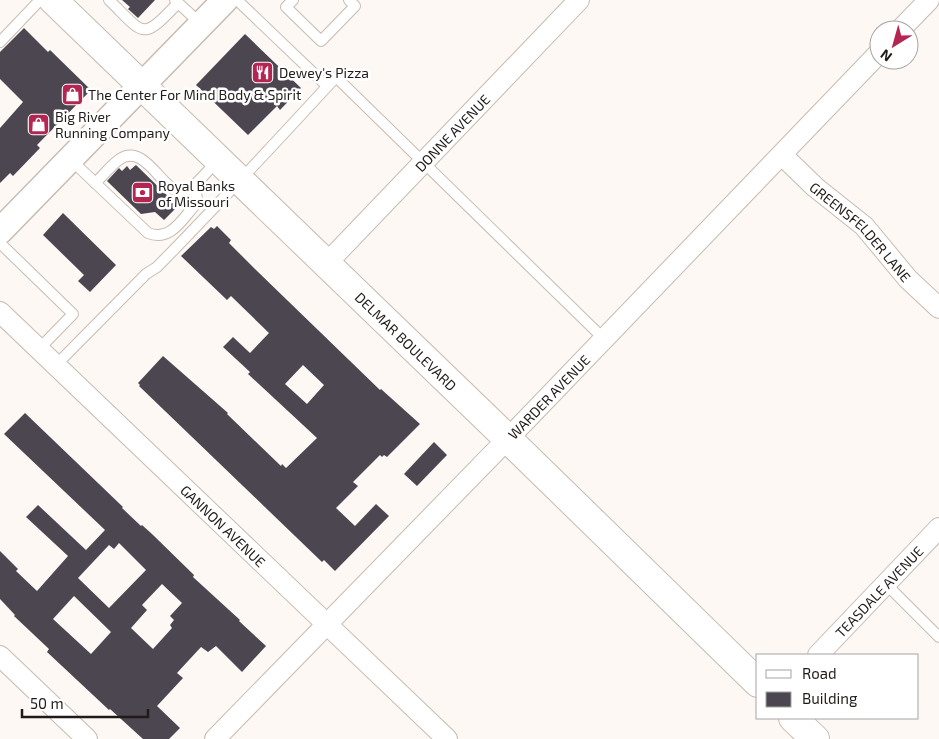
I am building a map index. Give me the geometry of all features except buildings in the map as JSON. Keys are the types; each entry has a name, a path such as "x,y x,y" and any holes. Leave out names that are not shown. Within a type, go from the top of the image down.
{"main road":[{"name":"DELMAR BOULEVARD","path":"57,2 141,87 508,439 756,682"},
{"path":"794,719 815,739"}],"street":[{"path":"0,231 227,0"},
{"name":"DONNE AVENUE","path":"326,264 579,0"},
{"path":"910,20 929,0"},
{"name":"WARDER AVENUE","path":"214,739 508,439 869,64"},
{"name":"GREENSFELDER LANE","path":"782,155 809,181 864,226 908,279 939,308"},
{"name":"GANNON AVENUE","path":"0,312 447,739"},
{"name":"TEASDALE AVENUE","path":"819,654 939,528"},
{"path":"0,656 87,739"}],"lane":[{"path":"109,0 139,29 148,30 158,25 177,2 201,25"},
{"path":"227,0 327,86"},
{"path":"293,0 286,7 321,41 356,6 349,0"},
{"path":"0,42 57,2"},
{"path":"56,365 146,274 157,267 217,206 336,77 604,339"},
{"path":"95,183 120,159 135,156 143,160 171,187 179,192 183,192 192,187 218,160"},
{"path":"70,159 148,233 162,236 169,234 198,200 192,187"},
{"path":"0,243 72,314 39,349"},
{"path":"886,584 939,637"}],"place":[{"name":"Dewey's Pizza","path":"263,72"},
{"name":"The Center For Mind Body & Spirit","path":"72,94"},
{"name":"Big River Running Company","path":"39,124"},
{"name":"Royal Banks of Missouri","path":"142,193"}]}
